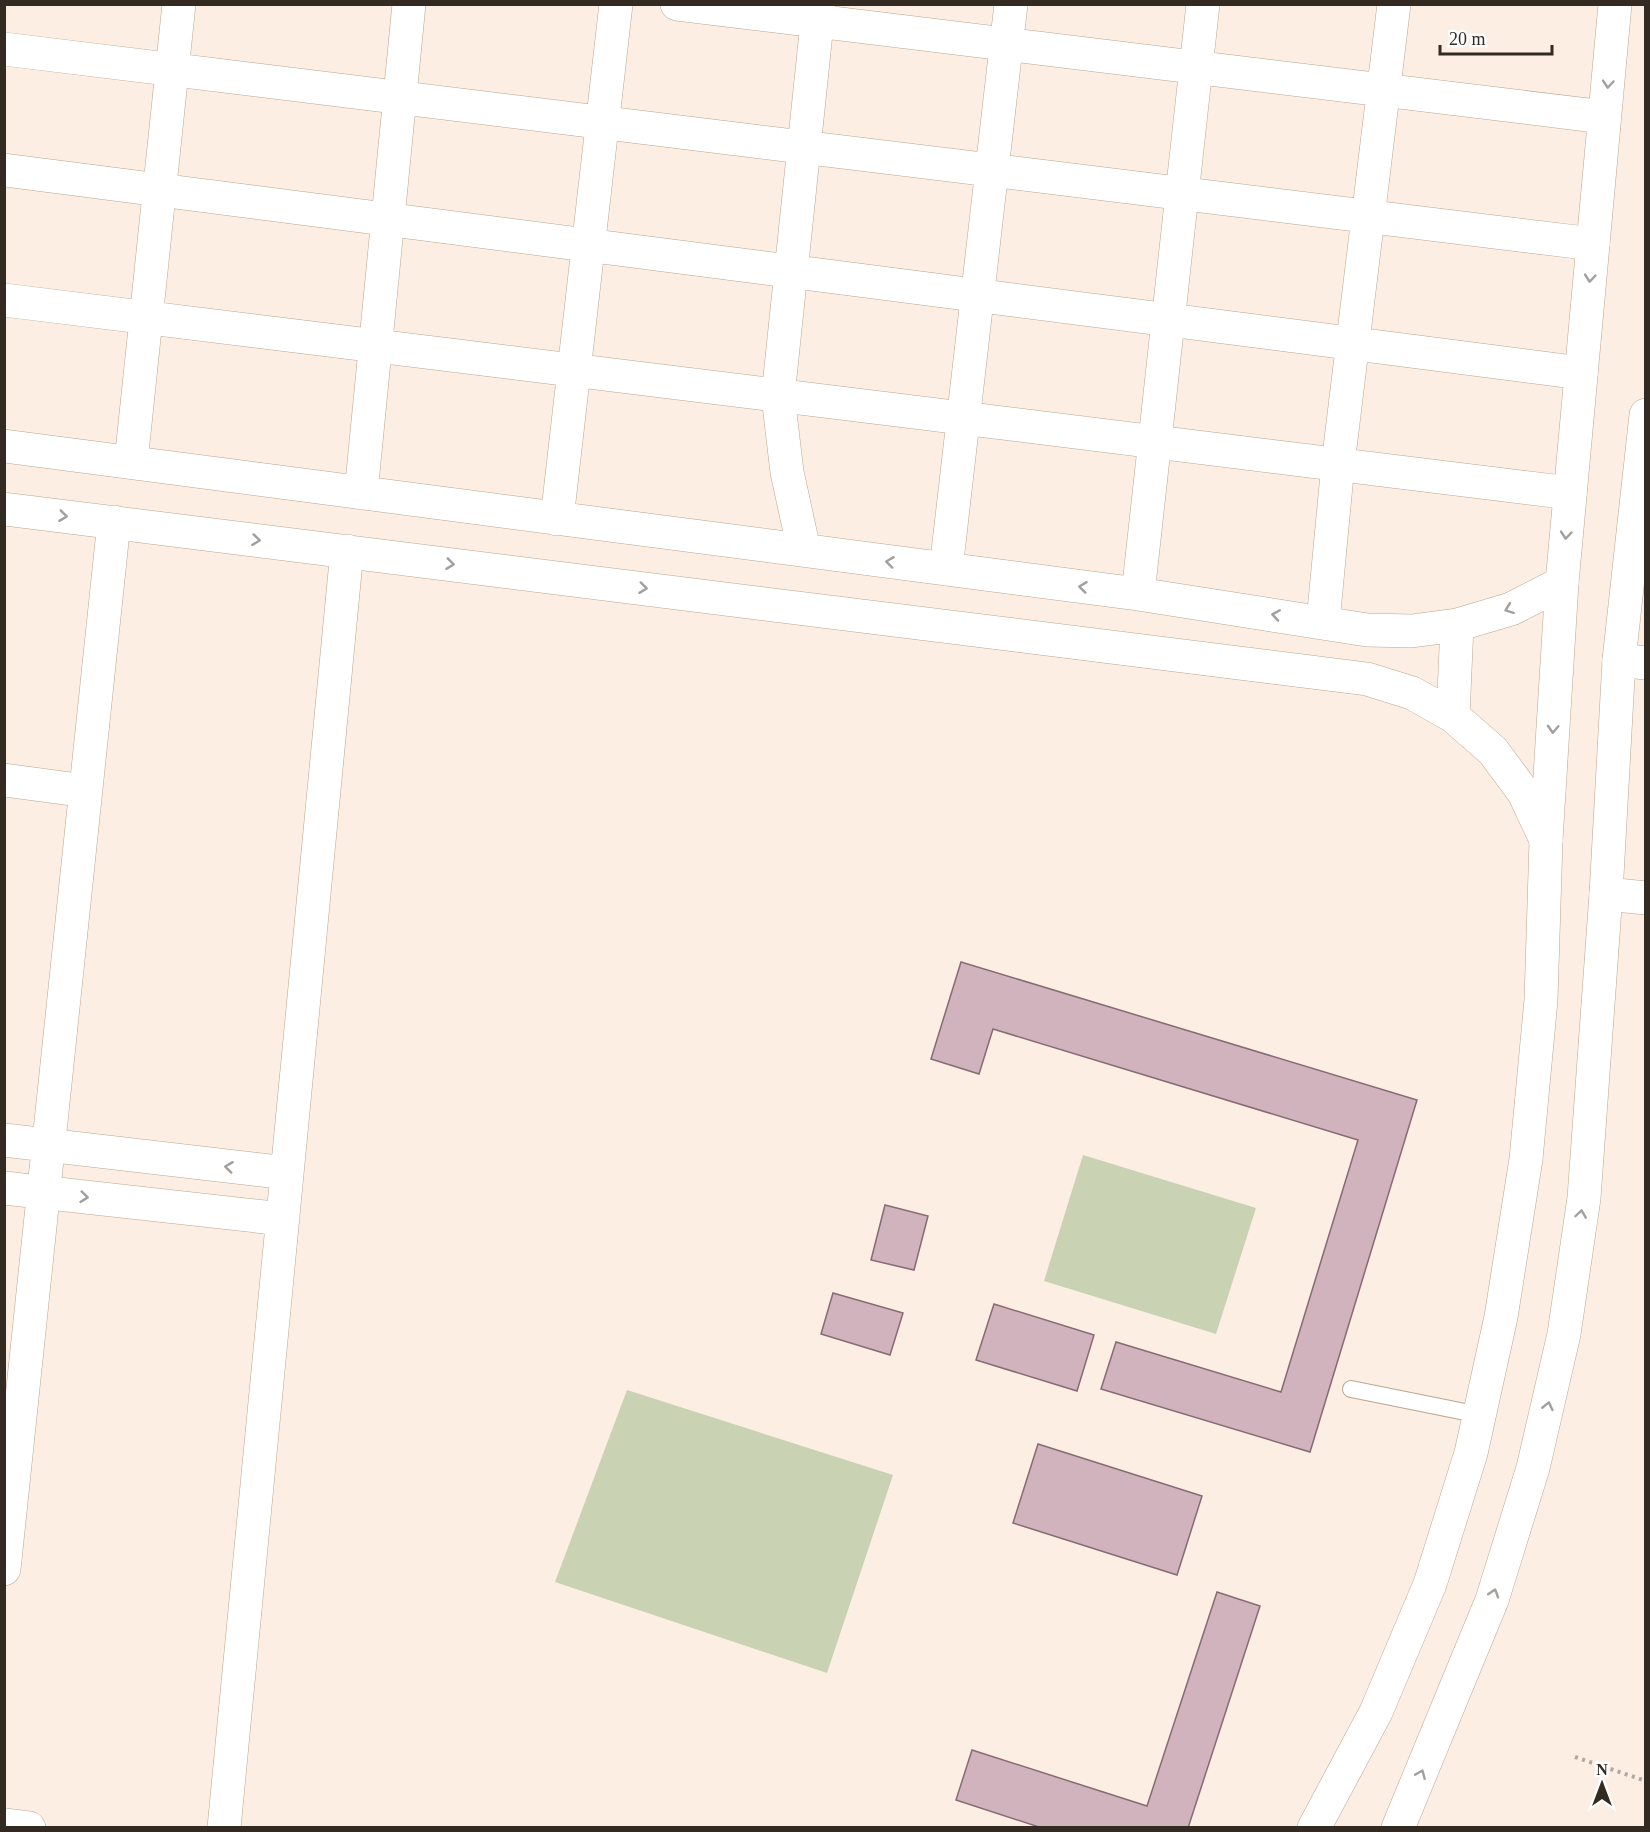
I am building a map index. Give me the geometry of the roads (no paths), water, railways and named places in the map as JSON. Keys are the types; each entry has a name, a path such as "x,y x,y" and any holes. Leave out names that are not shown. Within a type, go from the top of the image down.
{"street":[{"path":"131,462 179,4"},
{"path":"361,493 409,4"},
{"path":"557,519 616,4"},
{"path":"677,4 819,13 1006,45 1605,117"},
{"path":"946,569 1011,4"},
{"path":"1138,594 1203,4"},
{"path":"1323,622 1338,464 1394,4"},
{"path":"1314,1827 1376,1712 1430,1584 1472,1452 1501,1317 1526,1159 1541,1000 1546,840 1562,584 1615,4"},
{"path":"804,550 787,472 778,396 819,13"},
{"path":"4,49 1593,244"},
{"path":"4,170 1581,373"},
{"path":"4,300 1570,493"},
{"path":"1398,1827 1492,1600 1533,1468 1564,1334 1584,1198 1606,894 1632,661 1646,415"},
{"path":"4,446 1138,594 1367,630 1412,631 1457,625 1511,609 1562,584"},
{"path":"4,508 1367,679 1412,693 1453,716 1493,751 1524,793 1546,840"},
{"path":"4,1569 114,522"},
{"path":"224,1827 347,551"},
{"path":"1453,716 1457,625"},
{"path":"4,780 86,791"},
{"path":"1606,894 1646,898"},
{"path":"4,1140 287,1173"},
{"path":"4,1188 283,1219"},
{"path":"4,1825 29,1827"}],"lane":[{"path":"1351,1389 1480,1415"}]}
